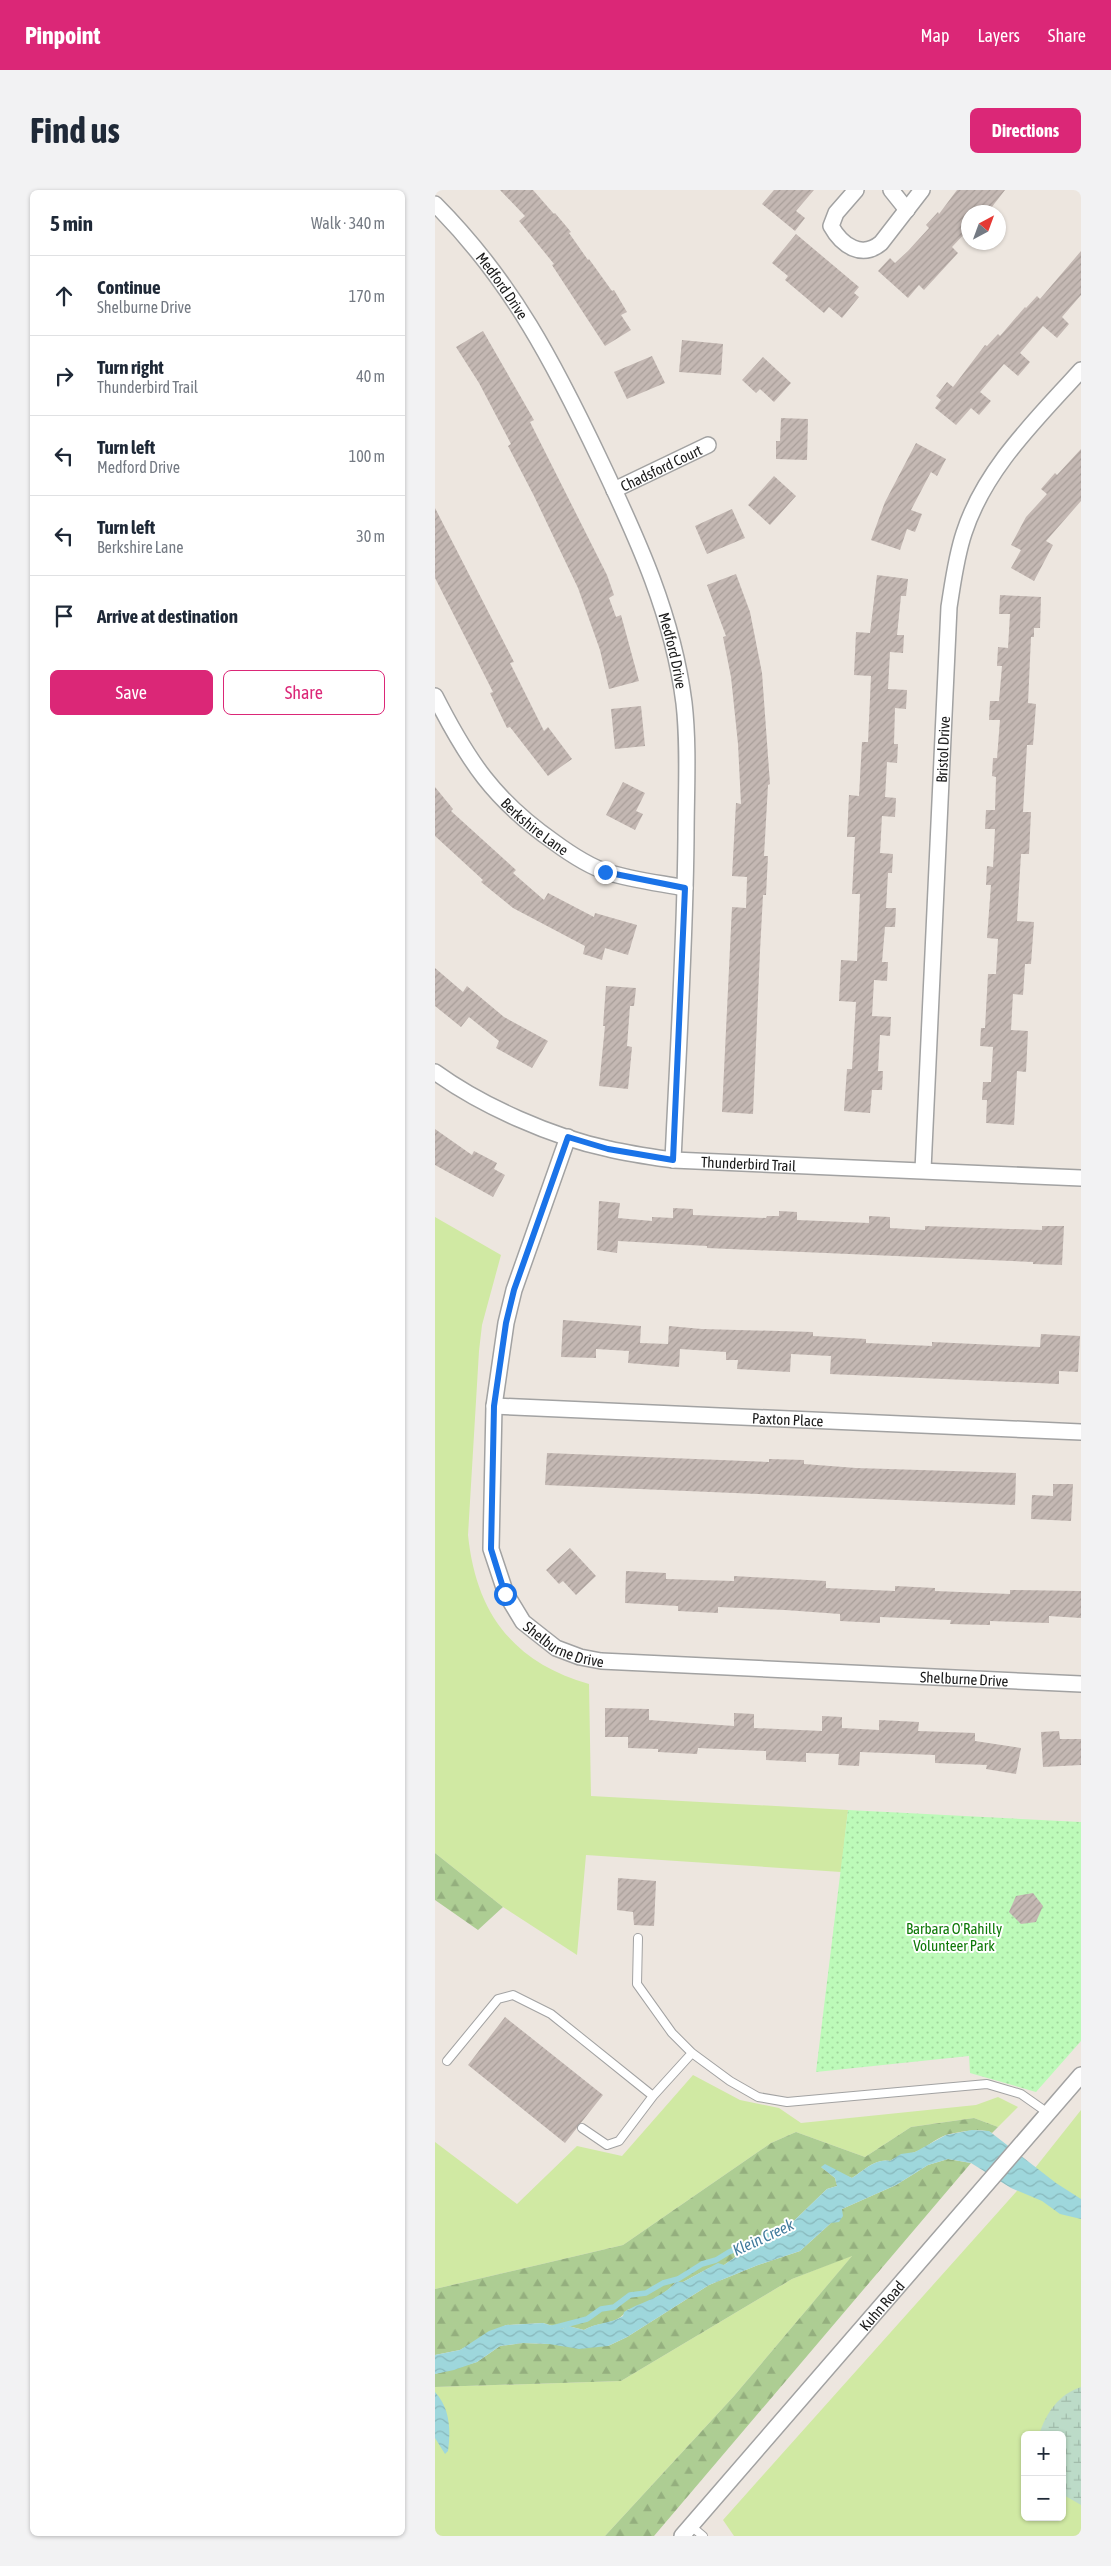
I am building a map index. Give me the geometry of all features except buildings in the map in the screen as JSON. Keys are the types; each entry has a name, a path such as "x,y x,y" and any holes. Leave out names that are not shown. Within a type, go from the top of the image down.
{"street":[{"path":"856,190 836,213 831,226 841,240 861,252 873,250 881,243 922,190"},
{"path":"891,190 907,210"},
{"name":"Medford Drive","path":"435,204 487,262 527,319 560,377 614,490 657,588 681,684 686,742 685,888 673,1160"},
{"name":"Bristol Drive","path":"923,1170 949,608 953,576 964,531 988,480 1015,445 1081,370"},
{"name":"Chadsford Court","path":"614,490 708,445"},
{"name":"Berkshire Lane","path":"435,696 459,744 492,789 527,824 567,852 605,872 685,888"},
{"name":"Thunderbird Trail","path":"435,1072 497,1108 568,1137 608,1149 673,1160 1081,1178"},
{"name":"Shelburne Drive","path":"568,1137 514,1290 506,1323 494,1406 491,1549 505,1594 523,1622 557,1648 580,1657 628,1664 1081,1684"},
{"name":"Paxton Place","path":"494,1406 1081,1432"},
{"name":"Kuhn Road","path":"687,2531 1081,2074"}],"lane":[{"path":"639,1938 637,1984 672,2033 692,2053 729,2081 758,2097 787,2102 987,2084 1021,2094 1048,2113"},
{"path":"447,2061 498,1999 513,1995 551,2014 653,2096"},
{"path":"582,2128 607,2145 619,2141 653,2096 692,2053"},
{"path":"687,2531 703,2536"}],"green space":[{"path":"435,1217 501,1255 482,1325 479,1351 468,1535 472,1563 490,1611 519,1648 539,1662 562,1674 589,1684 591,1796 848,1810 841,1872 586,1855 577,1955 503,1907 435,1853"},
{"name":"Barbara O'Rahilly Volunteer Park","path":"848,1810 1081,1822 1081,2041 1036,2092 970,2073 969,2056 816,2072"},
{"path":"435,1853 503,1907 478,1930 435,1900"},
{"path":"693,2075 740,2100 779,2108 801,2123 976,2105 998,2097 1018,2107 998,2127 974,2118 911,2127 865,2157 796,2132 771,2143 623,2245 435,2289 435,2142 517,2204 577,2146 622,2156"},
{"path":"1081,2110 1081,2536 734,2536 723,2520 1016,2192"},
{"path":"974,2118 998,2127 992,2133 977,2130 946,2135 915,2152 890,2161 875,2163 852,2178 821,2167 835,2178 837,2186 827,2189 773,2241 757,2242 724,2265 709,2268 683,2282 676,2282 648,2302 627,2310 618,2319 584,2330 568,2326 562,2329 543,2323 506,2325 460,2350 435,2355 435,2289 623,2245 771,2143 796,2132 865,2157 911,2127"},
{"path":"948,2159 971,2163 654,2536 605,2536 734,2396 852,2256 792,2279 621,2381 435,2387 435,2374 477,2362 500,2346 523,2343 608,2346 627,2337 709,2285 758,2265 800,2251 831,2223 842,2209 896,2185 928,2165"},
{"path":"853,2255 734,2396 605,2536 435,2536 435,2387 621,2381 792,2279"},
{"path":"1081,2387 1081,2505 1066,2496 1066,2431 1040,2431 1045,2419 1054,2405 1073,2390"}],"water":[{"path":"972,2130 989,2131 1056,2183 1081,2199 1081,2219 1060,2214 1042,2201 1011,2188 971,2163 948,2159 928,2165 896,2185 842,2209 843,2216 839,2222 831,2223 800,2251 758,2265 709,2285 627,2337 608,2346 579,2349 549,2344 523,2343 500,2346 477,2362 435,2374 435,2355 460,2350 489,2331 506,2325 543,2323 562,2329 568,2326 584,2330 618,2319 623,2316 624,2312 658,2296 676,2282 683,2282 718,2263 724,2265 757,2242 769,2238 773,2241 827,2189 837,2186 835,2178 821,2167 825,2164 852,2178 880,2161 890,2161 901,2154 915,2152 946,2135"},
{"path":"435,2392 444,2405 448,2420 449,2443 448,2451 445,2454 435,2438"}],"waterway":[{"name":"Klein Creek","path":"549,2329 587,2319 601,2309 614,2307 630,2295 646,2293 663,2283 678,2279 702,2264 716,2260 729,2252 797,2223"}],"route":[{"path":"505,1594 491,1549 494,1406 506,1323 514,1290 568,1137 608,1149 673,1160 685,888 605,872"}]}
